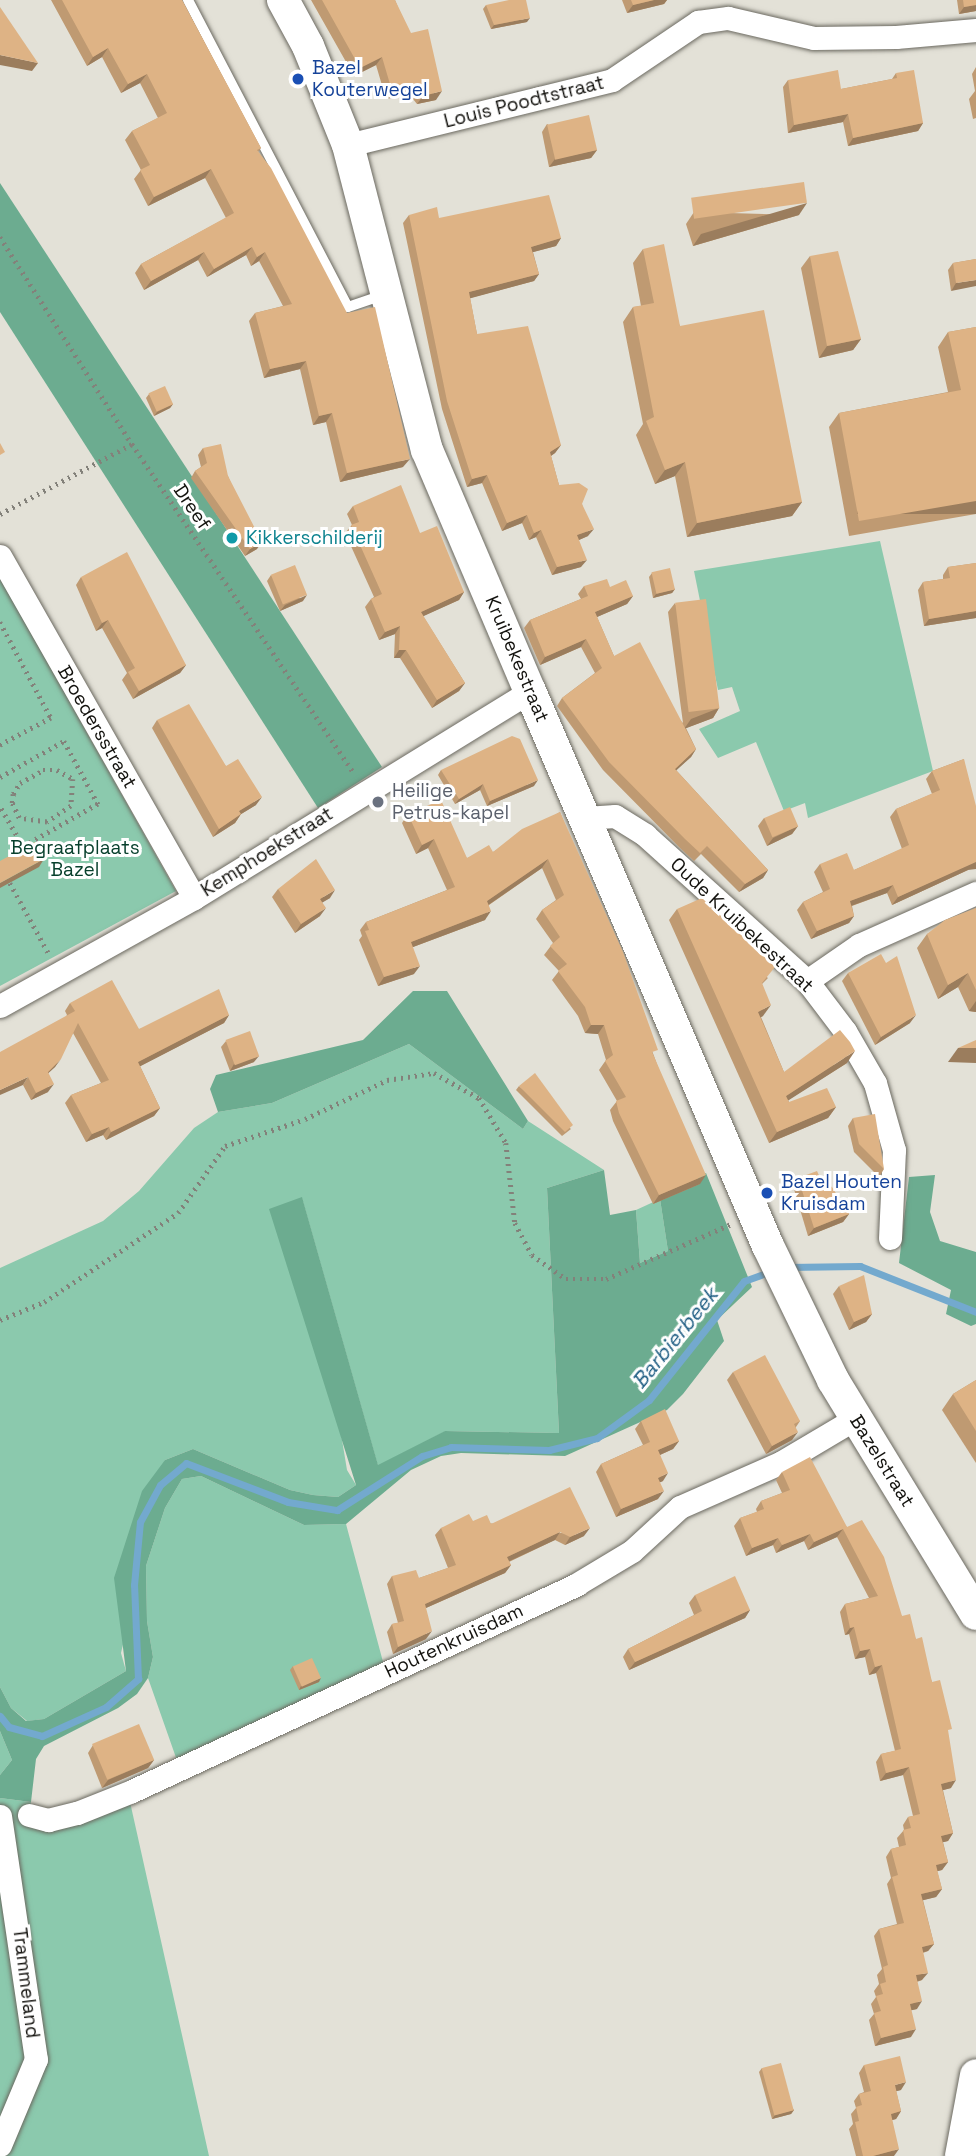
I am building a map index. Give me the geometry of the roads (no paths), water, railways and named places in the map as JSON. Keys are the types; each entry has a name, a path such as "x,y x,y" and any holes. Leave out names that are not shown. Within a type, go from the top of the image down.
{"main road":[{"name":"Kruibekestraat","path":"283,0 307,46 348,145 389,293 427,450 768,1245 796,1303"},
{"name":"Bazelstraat","path":"796,1303 856,1418 976,1614"},
{"path":"961,2156 976,2075"}],"street":[{"name":"Louis Poodtstraat","path":"348,145 612,80 698,22 728,18 814,38 896,37 976,30"},
{"name":"Broedersstraat","path":"0,556 194,898"},
{"name":"Kemphoekstraat","path":"0,1006 194,898 530,691"},
{"name":"Oude Kruibekestraat","path":"585,818 615,816 645,835 807,981 845,1031 875,1083 894,1150 890,1238"},
{"path":"807,981 859,945 976,893"},
{"name":"Houtenkruisdam","path":"29,1815 48,1820 77,1813 132,1791 577,1584 632,1551 680,1507 782,1462 856,1418"},
{"name":"Trammeland","path":"0,1816 36,2059 0,2145"}],"lane":[{"path":"188,0 348,307 389,293"}],"waterway":[{"name":"Barbierbeek","path":"787,1267 860,1266 976,1312"},
{"name":"Barbierbeek","path":"0,1716 9,1727 42,1736 106,1707 138,1679 134,1585 140,1522 160,1485 186,1463 288,1502 337,1510 422,1456 451,1447 549,1450 597,1438 649,1400 744,1281 772,1271"}],"place":[{"name":"Bazel Kouterwegel","path":"298,79"},
{"name":"Kikkerschilderij","path":"232,538"},
{"name":"Heilige Petrus-kapel","path":"378,802"},
{"name":"Bazel Houten Kruisdam","path":"767,1193"}],"park label":[{"name":"Begraafplaats Bazel","path":"75,859"}]}
